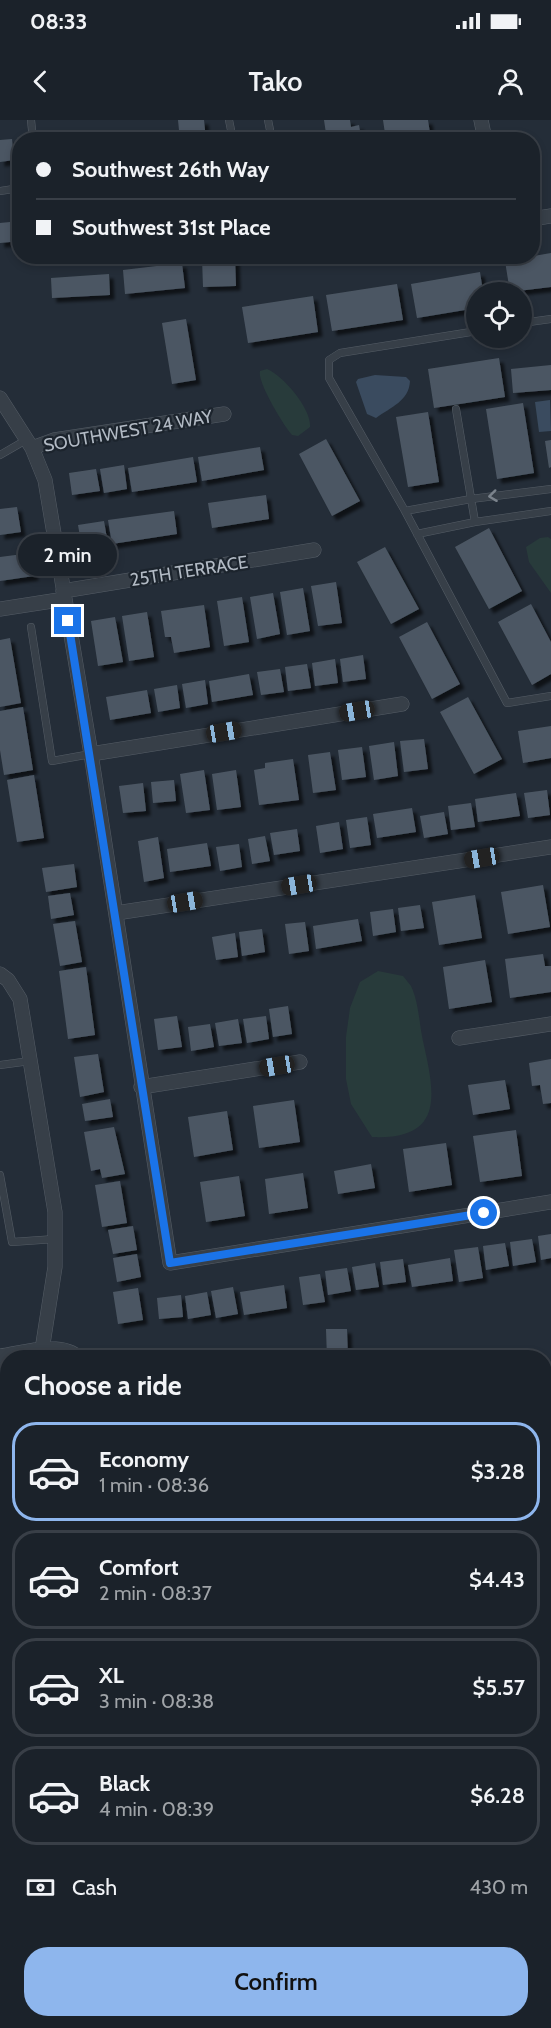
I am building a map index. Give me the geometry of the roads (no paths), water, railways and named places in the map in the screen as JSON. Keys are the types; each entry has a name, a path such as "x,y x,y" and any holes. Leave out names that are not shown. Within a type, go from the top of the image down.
{"street":[{"path":"0,398 29,444 45,480 91,754 170,1263 551,1202"},
{"name":"SOUTHWEST 24 WAY","path":"29,444 224,414"},
{"name":"25TH TERRACE","path":"0,609 64,595 315,550"},
{"path":"91,754 402,704"},
{"path":"116,913 551,847"},
{"path":"0,974 8,980 20,999 55,1212 55,1267 43,1350"},
{"path":"459,1038 551,1024"},
{"path":"141,1087 300,1062"}],"lane":[{"path":"532,322 551,319"},
{"path":"466,333 340,353 329,360 329,378 405,511 507,703 551,696"},
{"path":"456,409 475,522"},
{"path":"0,455 29,444"},
{"path":"405,511 471,499 551,489"},
{"path":"417,534 475,522 551,511"},
{"path":"31,627 52,761 91,754"},
{"path":"0,1065 31,1061"},
{"path":"0,1175 12,1242 56,1239"}],"water":[{"path":"375,375 406,377 410,381 403,399 376,418 367,414 356,382 358,379"},
{"path":"550,400 551,431 539,432 535,402"}]}
